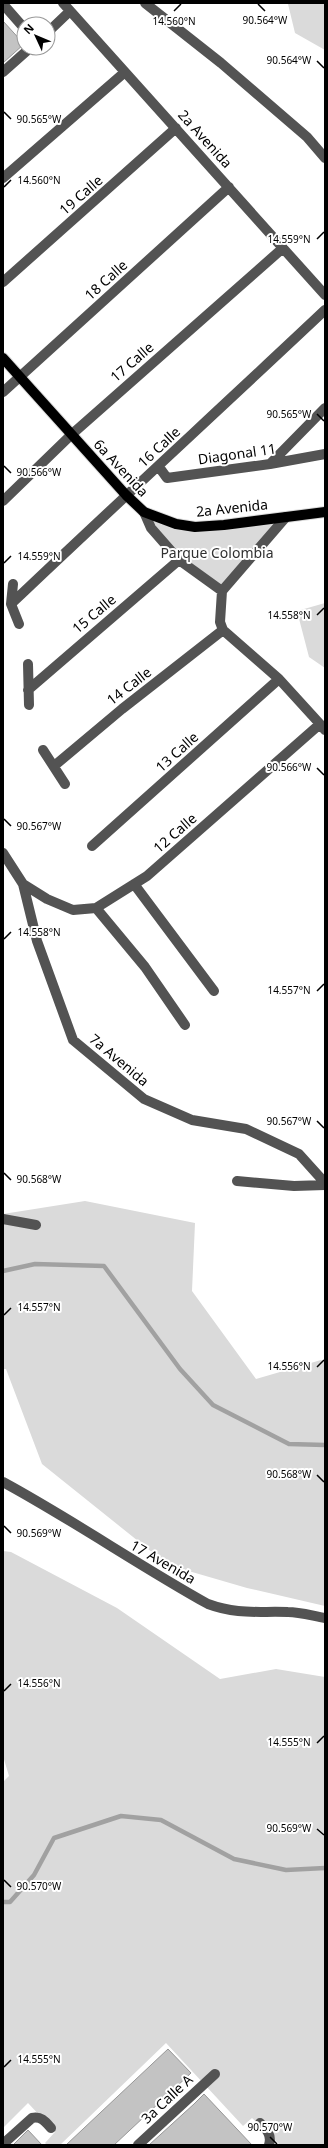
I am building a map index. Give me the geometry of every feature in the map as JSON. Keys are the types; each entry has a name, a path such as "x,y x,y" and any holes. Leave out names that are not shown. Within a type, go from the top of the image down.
{"main road":[{"name":"6a Avenida","path":"3,358 71,435 126,495 144,512"},
{"name":"2a Avenida","path":"144,512 176,524 195,527 224,525 325,512"}],"street":[{"path":"145,3 249,88 307,138 325,158"},
{"path":"3,4 16,19"},
{"path":"56,21 67,7"},
{"name":"2a Avenida","path":"67,7 325,294"},
{"path":"3,72 21,56"},
{"path":"3,178 124,72"},
{"name":"19 Calle","path":"3,282 176,128"},
{"name":"18 Calle","path":"3,392 228,187"},
{"name":"17 Calle","path":"3,501 71,435 283,248"},
{"name":"16 Calle","path":"11,604 325,310"},
{"path":"270,464 325,408"},
{"name":"Diagonal 11","path":"159,467 167,478 270,464 325,454"},
{"name":"6a Avenida","path":"144,512 151,528 179,560 222,591"},
{"path":"286,517 222,591 220,622 224,630 280,679 322,727"},
{"name":"15 Calle","path":"28,690 179,560"},
{"path":"13,584 11,604 19,624"},
{"name":"14 Calle","path":"54,766 122,709 224,630"},
{"path":"28,664 29,705"},
{"name":"13 Calle","path":"92,846 280,679"},
{"name":"12 Calle","path":"23,884 47,899 74,910 96,908 147,876 322,727"},
{"path":"43,750 65,784"},
{"name":"7a Avenida","path":"3,853 23,884 37,941 73,1040 144,1099 192,1120 246,1129 299,1154 325,1184"},
{"path":"134,884 214,991"},
{"path":"96,908 145,967 185,1025"},
{"path":"237,1181 294,1186 325,1184"},
{"path":"3,1220 36,1225"},
{"name":"17 Avenida","path":"3,1482 44,1504 104,1543 208,1604 222,1609 243,1613 289,1612 325,1618"},
{"name":"3a Calle A","path":"138,2145 215,2074"},
{"path":"3,2144 32,2118 37,2117 43,2119 51,2128"},
{"path":"260,2123 269,2132 269,2145"}],"green space":[{"path":"286,3 325,3 325,50 295,33 288,4"},
{"name":"Parque Colombia","path":"146,516 195,527 283,517 222,591 176,557"},
{"path":"325,603 325,668 309,657 297,611"},
{"path":"85,1201 195,1223 192,1291 256,1379 321,1360 325,1362 325,1606 247,1588 168,1565 42,1464 6,1369 3,1369 3,1214"},
{"path":"3,1551 11,1552 117,1608 220,1679 276,1669 325,1677 325,2145 280,2145 252,2118 243,2126 166,2043 60,2145 47,2145 45,2143 55,2132 28,2103 3,2128 3,1782 9,1776 3,1756"}],"building":[{"path":"3,21 16,35 16,51 3,63"},
{"path":"168,2049 191,2073 114,2145 66,2145"},
{"path":"204,2094 252,2145 149,2145 194,2104"},
{"path":"28,2130 42,2145 13,2145"}],"waterway":[{"path":"3,1271 35,1264 104,1266 180,1369 213,1405 289,1444 325,1445"},
{"path":"3,1902 10,1902 34,1875 54,1838 121,1816 161,1820 234,1859 286,1870 325,1868"}]}
